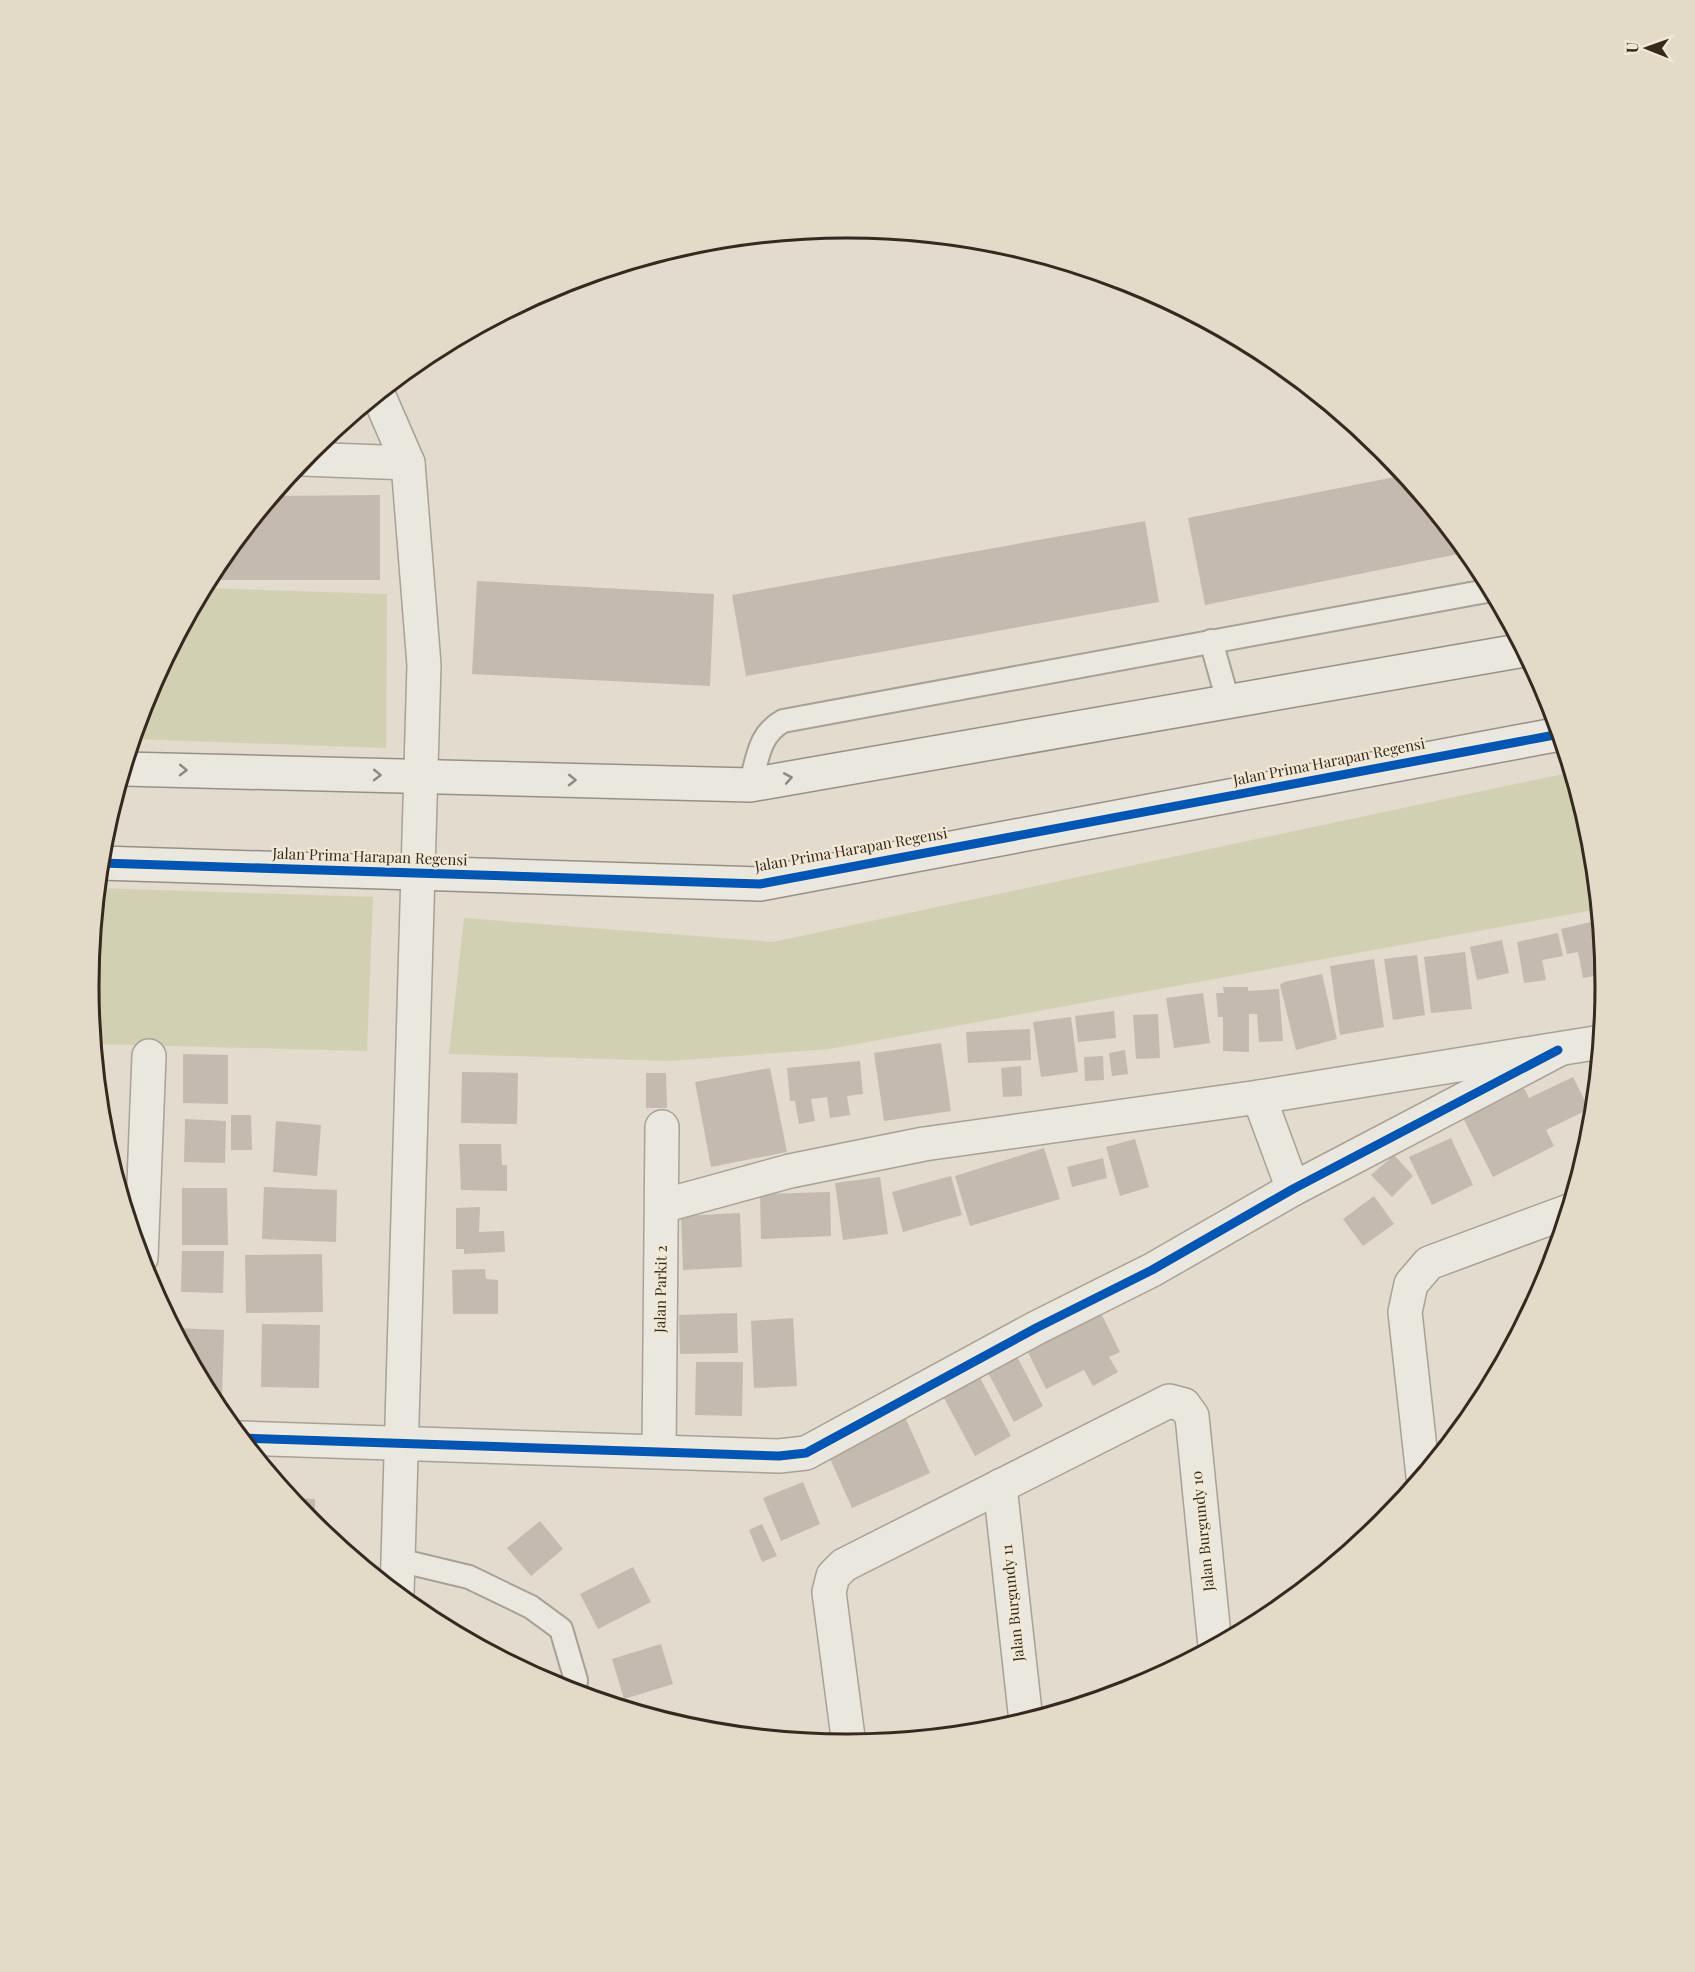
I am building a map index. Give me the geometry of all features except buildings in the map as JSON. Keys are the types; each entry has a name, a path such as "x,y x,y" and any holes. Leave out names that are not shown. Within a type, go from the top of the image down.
{"street":[{"path":"381,401 408,463 424,665 397,1584"},
{"path":"316,459 408,463"},
{"path":"132,769 750,785 1517,651"},
{"name":"Jalan Prima Harapan Regensi","path":"109,862 760,884 1552,735"},
{"path":"662,1206 790,1171 924,1144 1259,1097 1593,1043"},
{"path":"251,1438 779,1456 806,1453 1036,1328 1152,1270 1293,1189 1558,1050"},
{"path":"135,1214 130,1175 149,1056"},
{"path":"1259,1097 1293,1189"},
{"name":"Jalan Parkit 2","path":"659,1451 662,1127"},
{"path":"1422,1465 1405,1312 1411,1284 1428,1263 1560,1214"},
{"name":"Jalan Burgundy 10","path":"1000,1486 1169,1401 1184,1405 1192,1416 1214,1638"},
{"path":"848,1735 829,1593 833,1576 844,1565 1000,1486"},
{"name":"Jalan Burgundy 11","path":"1000,1486 1025,1713"}],"lane":[{"path":"750,785 763,740 770,729 783,721 1483,592"},
{"path":"1211,641 1228,701"},
{"path":"398,1560 469,1577 539,1612 561,1629 576,1683"}],"green space":[{"path":"214,588 387,594 386,748 141,739 176,655"},
{"path":"1565,774 1582,840 1592,910 829,1049 670,1061 449,1054 464,918 773,942"},
{"path":"105,888 373,897 367,1051 102,1044 99,986"}],"cycle path":[{"path":"109,863 760,884 1552,735"},
{"path":"251,1438 779,1456 806,1453 1036,1328 1152,1270 1293,1189 1558,1050"}]}
